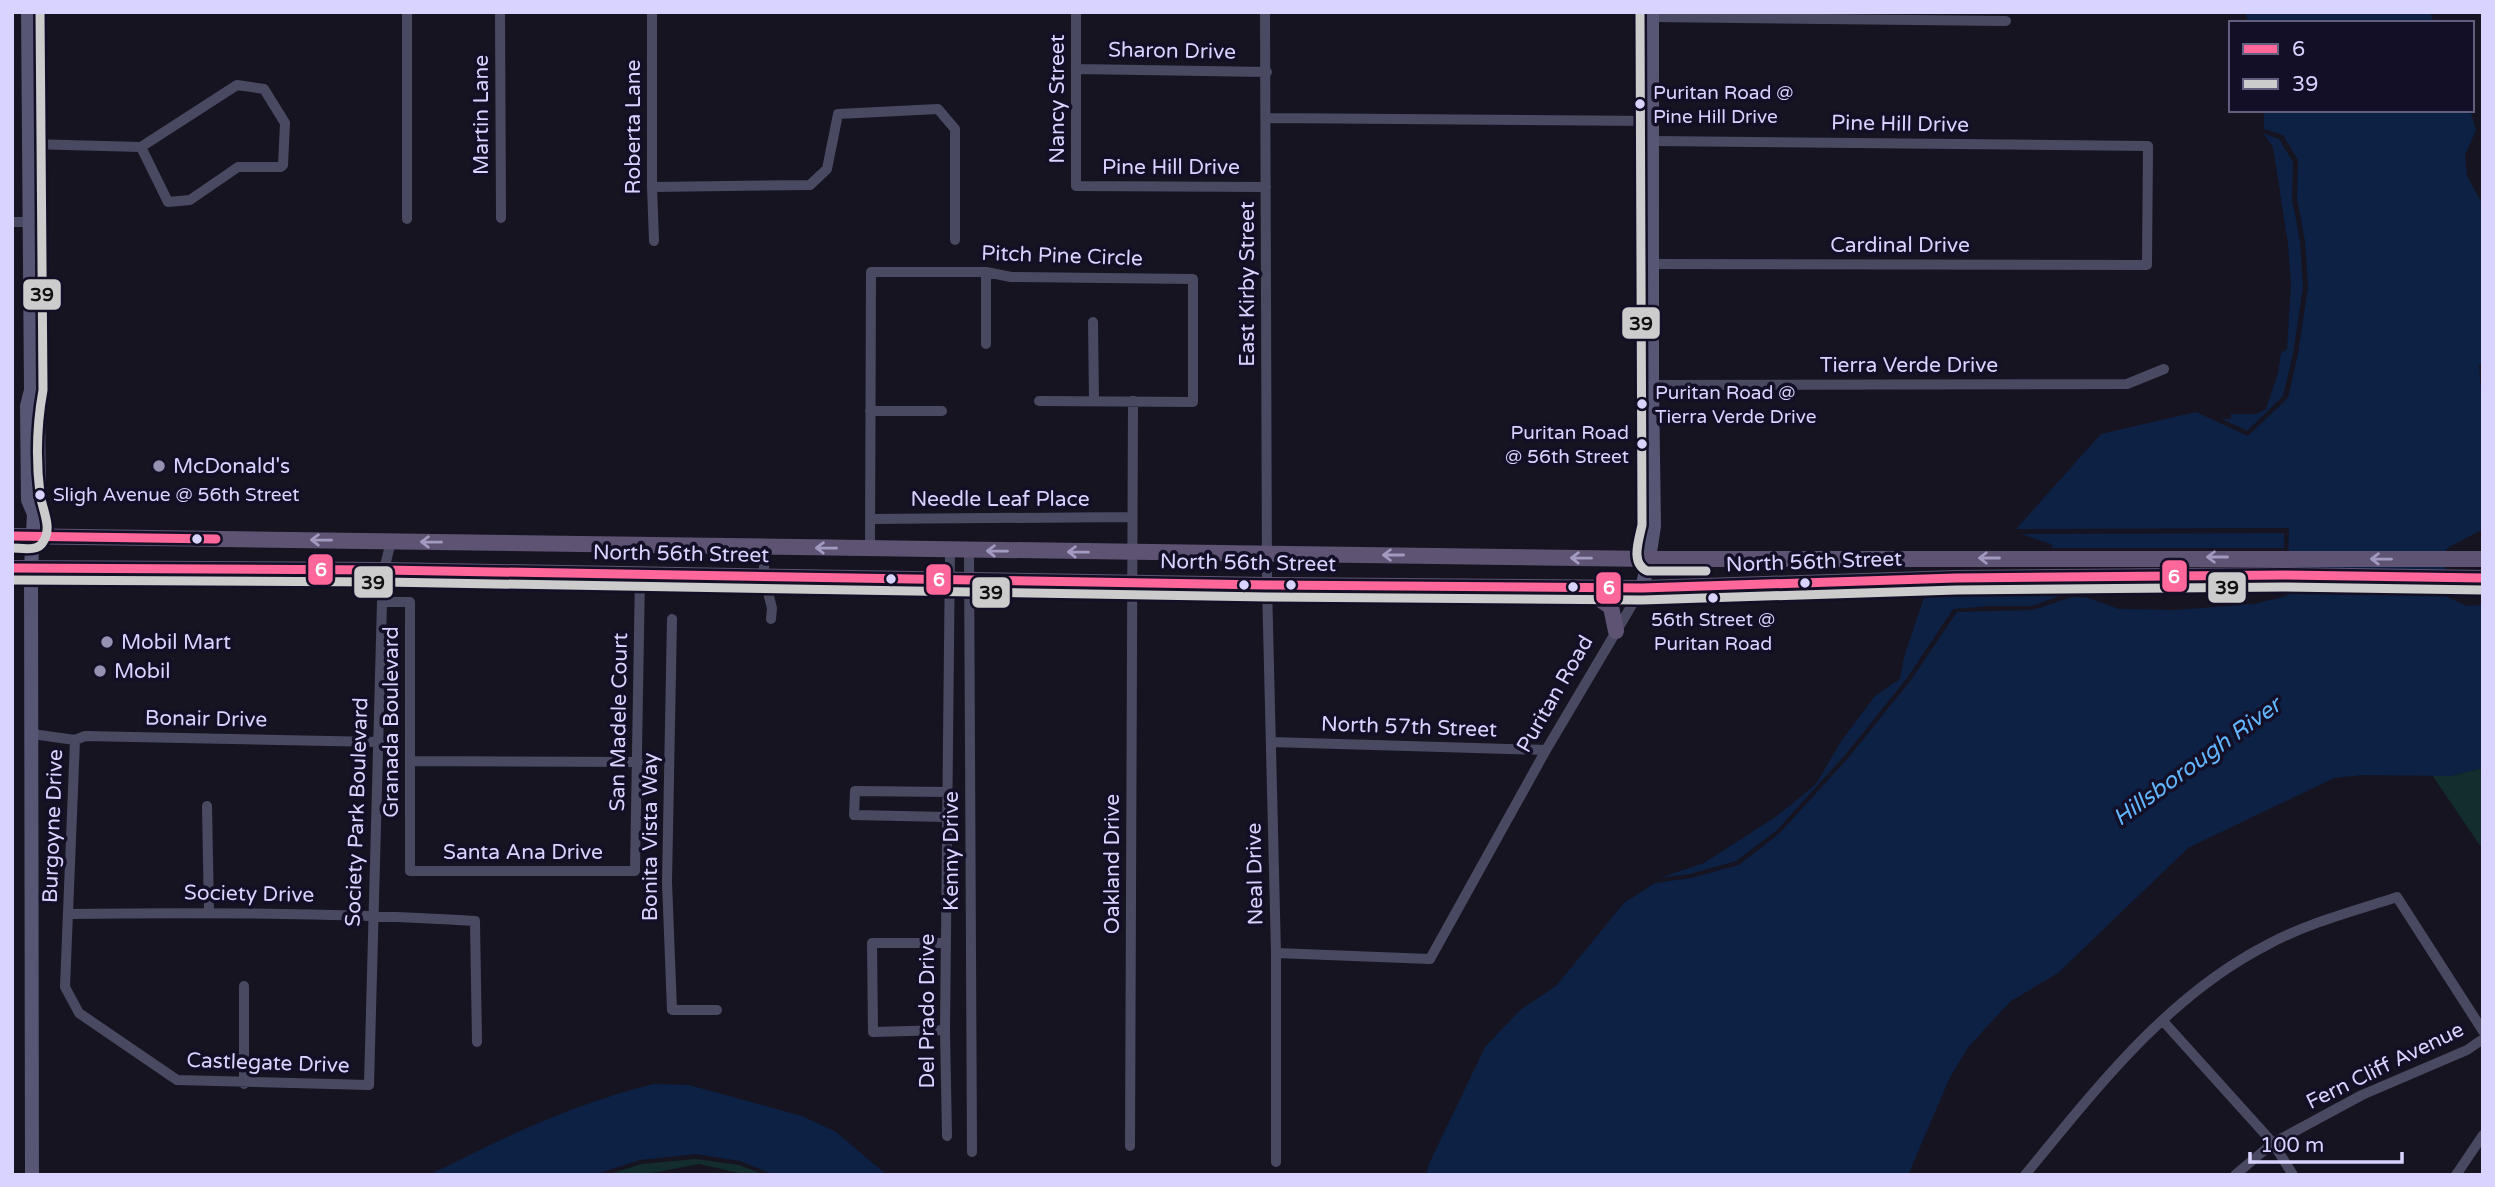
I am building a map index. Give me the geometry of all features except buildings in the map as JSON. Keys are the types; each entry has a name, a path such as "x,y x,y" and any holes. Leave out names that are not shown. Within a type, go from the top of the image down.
{"main road":[{"name":"North 56th Street","path":"12,536 1650,559 2483,559"},
{"path":"1431,556 1431,586"},
{"path":"1907,558 1907,580"},
{"name":"North 56th Street","path":"12,568 640,573 1267,585 1642,588 1907,580 2285,575 2483,578"},
{"path":"1583,587 1611,607 1616,631"}],"street":[{"path":"29,12 32,390 27,406 28,500 34,514 31,568 32,1175"},
{"path":"407,12 407,219"},
{"name":"Martin Lane","path":"500,12 501,218"},
{"name":"Roberta Lane","path":"652,12 654,241"},
{"name":"Nancy Street","path":"1076,12 1076,186"},
{"name":"East Kirby Street","path":"1265,12 1267,585"},
{"path":"1652,15 2006,21"},
{"name":"Puritan Road","path":"1276,953 1430,959 1546,750 1642,588 1650,559 1654,526 1651,385 1652,15"},
{"name":"Sharon Drive","path":"1077,69 1267,72"},
{"path":"29,144 141,147 237,85 264,89 285,123 283,165 278,168 238,167 190,200 168,202 141,147"},
{"path":"652,187 810,184 827,169 838,114 939,109 955,129 955,240"},
{"path":"1267,118 1652,121"},
{"name":"Pine Hill Drive","path":"1652,141 2148,146 2147,265"},
{"name":"Pine Hill Drive","path":"1076,186 1266,187"},
{"path":"12,222 30,222"},
{"name":"Cardinal Drive","path":"1653,264 2147,265"},
{"name":"Pitch Pine Circle","path":"870,548 871,272 986,272 1011,277 1193,279 1193,402 1133,401"},
{"path":"986,272 986,344"},
{"path":"1093,322 1094,401"},
{"name":"Tierra Verde Drive","path":"1651,385 2127,384 2164,369"},
{"path":"1039,401 1133,401 1132,553"},
{"path":"870,411 942,411"},
{"name":"Needle Leaf Place","path":"870,519 1131,517"},
{"name":"Society Park Boulevard","path":"369,1085 382,602 384,570 391,541"},
{"path":"764,547 764,577 772,608 771,619"},
{"name":"Del Prado Drive","path":"947,1136 945,1030 950,550"},
{"name":"Kenny Drive","path":"970,550 972,1152"},
{"name":"Oakland Drive","path":"1130,1146 1132,553"},
{"name":"San Madele Court","path":"635,871 640,573"},
{"name":"Neal Drive","path":"1267,585 1276,953 1276,1162"},
{"name":"Granada Boulevard","path":"382,602 410,602 410,871"},
{"name":"Bonita Vista Way","path":"673,619 667,882 672,1010 717,1010"},
{"name":"Bonair Drive","path":"32,734 75,740 85,736 379,742"},
{"name":"Burgoyne Drive","path":"69,914 75,740"},
{"name":"North 57th Street","path":"1271,742 1546,750"},
{"path":"411,761 638,762"},
{"path":"947,792 855,791 854,816 947,817"},
{"path":"207,806 209,912"},
{"name":"Santa Ana Drive","path":"410,871 635,871"},
{"path":"2025,1175 2126,1055 2215,976 2267,944 2331,918 2397,897 2483,1031"},
{"name":"Society Drive","path":"69,914 209,912 373,915 475,921 477,1042"},
{"name":"Castlegate Drive","path":"69,914 65,987 79,1013 177,1080 244,1084 369,1085"},
{"path":"945,1030 873,1032 872,943 946,943"},
{"path":"244,986 244,1084"},
{"path":"2163,1021 2273,1143 2293,1175"},
{"name":"Fern Cliff Avenue","path":"2235,1175 2273,1143 2362,1095 2467,1050 2483,1039"},
{"path":"2456,1175 2483,1135"}],"green space":[{"path":"2483,768 2483,850 2432,775 2450,776"},
{"path":"696,1159 739,1165 765,1175 748,1175 699,1164 641,1175 607,1175 641,1164"}],"water":[{"path":"2245,12 2430,12 2433,21 2248,21"},
{"name":"Hillsborough River","path":"2264,112 2471,112 2476,130 2465,155 2467,176 2483,205 2483,361 2479,366 2483,414 2483,529 2446,549 2445,596 2467,606 2483,605 2483,768 2450,776 2363,775 2334,778 2188,848 2058,973 2011,1001 1969,1046 1950,1077 1908,1175 1426,1175 1485,1047 1520,1010 1556,986 1624,903 1655,883 1691,878 1739,865 1780,833 1849,757 1911,680 1957,612 2033,610 2072,597 2088,598 2119,609 2176,610 2254,604 2287,596 2289,528 2016,529 2101,434 2196,412 2248,436 2288,398 2308,287 2305,241 2297,199 2298,160 2283,135 2264,129"},
{"path":"2263,133 2279,139 2293,162 2292,199 2300,241 2303,286 2293,354 2283,396 2247,431 2222,419 2231,419 2231,414 2256,414 2266,409 2278,373 2281,353 2287,349 2291,285 2288,244 2273,147"},
{"path":"2284,533 2284,552 2283,548 2052,548 2051,544 2021,534"},
{"path":"2065,594 2032,606 1953,609 1907,678 1845,755 1777,830 1736,861 1690,874 1659,878 1704,863 1777,816 1816,784 1842,740 1875,696 1900,679 1904,657 1925,595"},
{"path":"654,1084 689,1085 802,1116 836,1132 887,1175 775,1175 740,1161 696,1154 640,1160 593,1175 429,1175 567,1112"}],"transit line":[{"name":"39","path":"12,548 37,547 43,542 47,531 40,494 38,455 43,390 40,12"},
{"name":"39","path":"1640,12 1642,525 1637,557 1647,571 1706,571"},
{"name":"6","path":"12,536 216,539"},
{"name":"6","path":"12,568 384,570 1267,585 1642,588 1956,578 2285,575 2483,578"},
{"name":"39","path":"12,580 384,582 1267,597 1642,600 1956,590 2285,587 2483,590"}],"place":[{"name":"Puritan Road @ Pine Hill Drive","path":"1640,104"},
{"name":"Puritan Road @ Tierra Verde Drive","path":"1642,404"},
{"name":"Puritan Road @ 56th Street","path":"1642,444"},
{"name":"McDonald's","path":"159,466"},
{"name":"Sligh Avenue @ 56th Street","path":"40,495"},
{"name":"56th Street @ Puritan Road","path":"1713,598"},
{"name":"Mobil Mart","path":"107,642"},
{"name":"Mobil","path":"100,671"}]}
